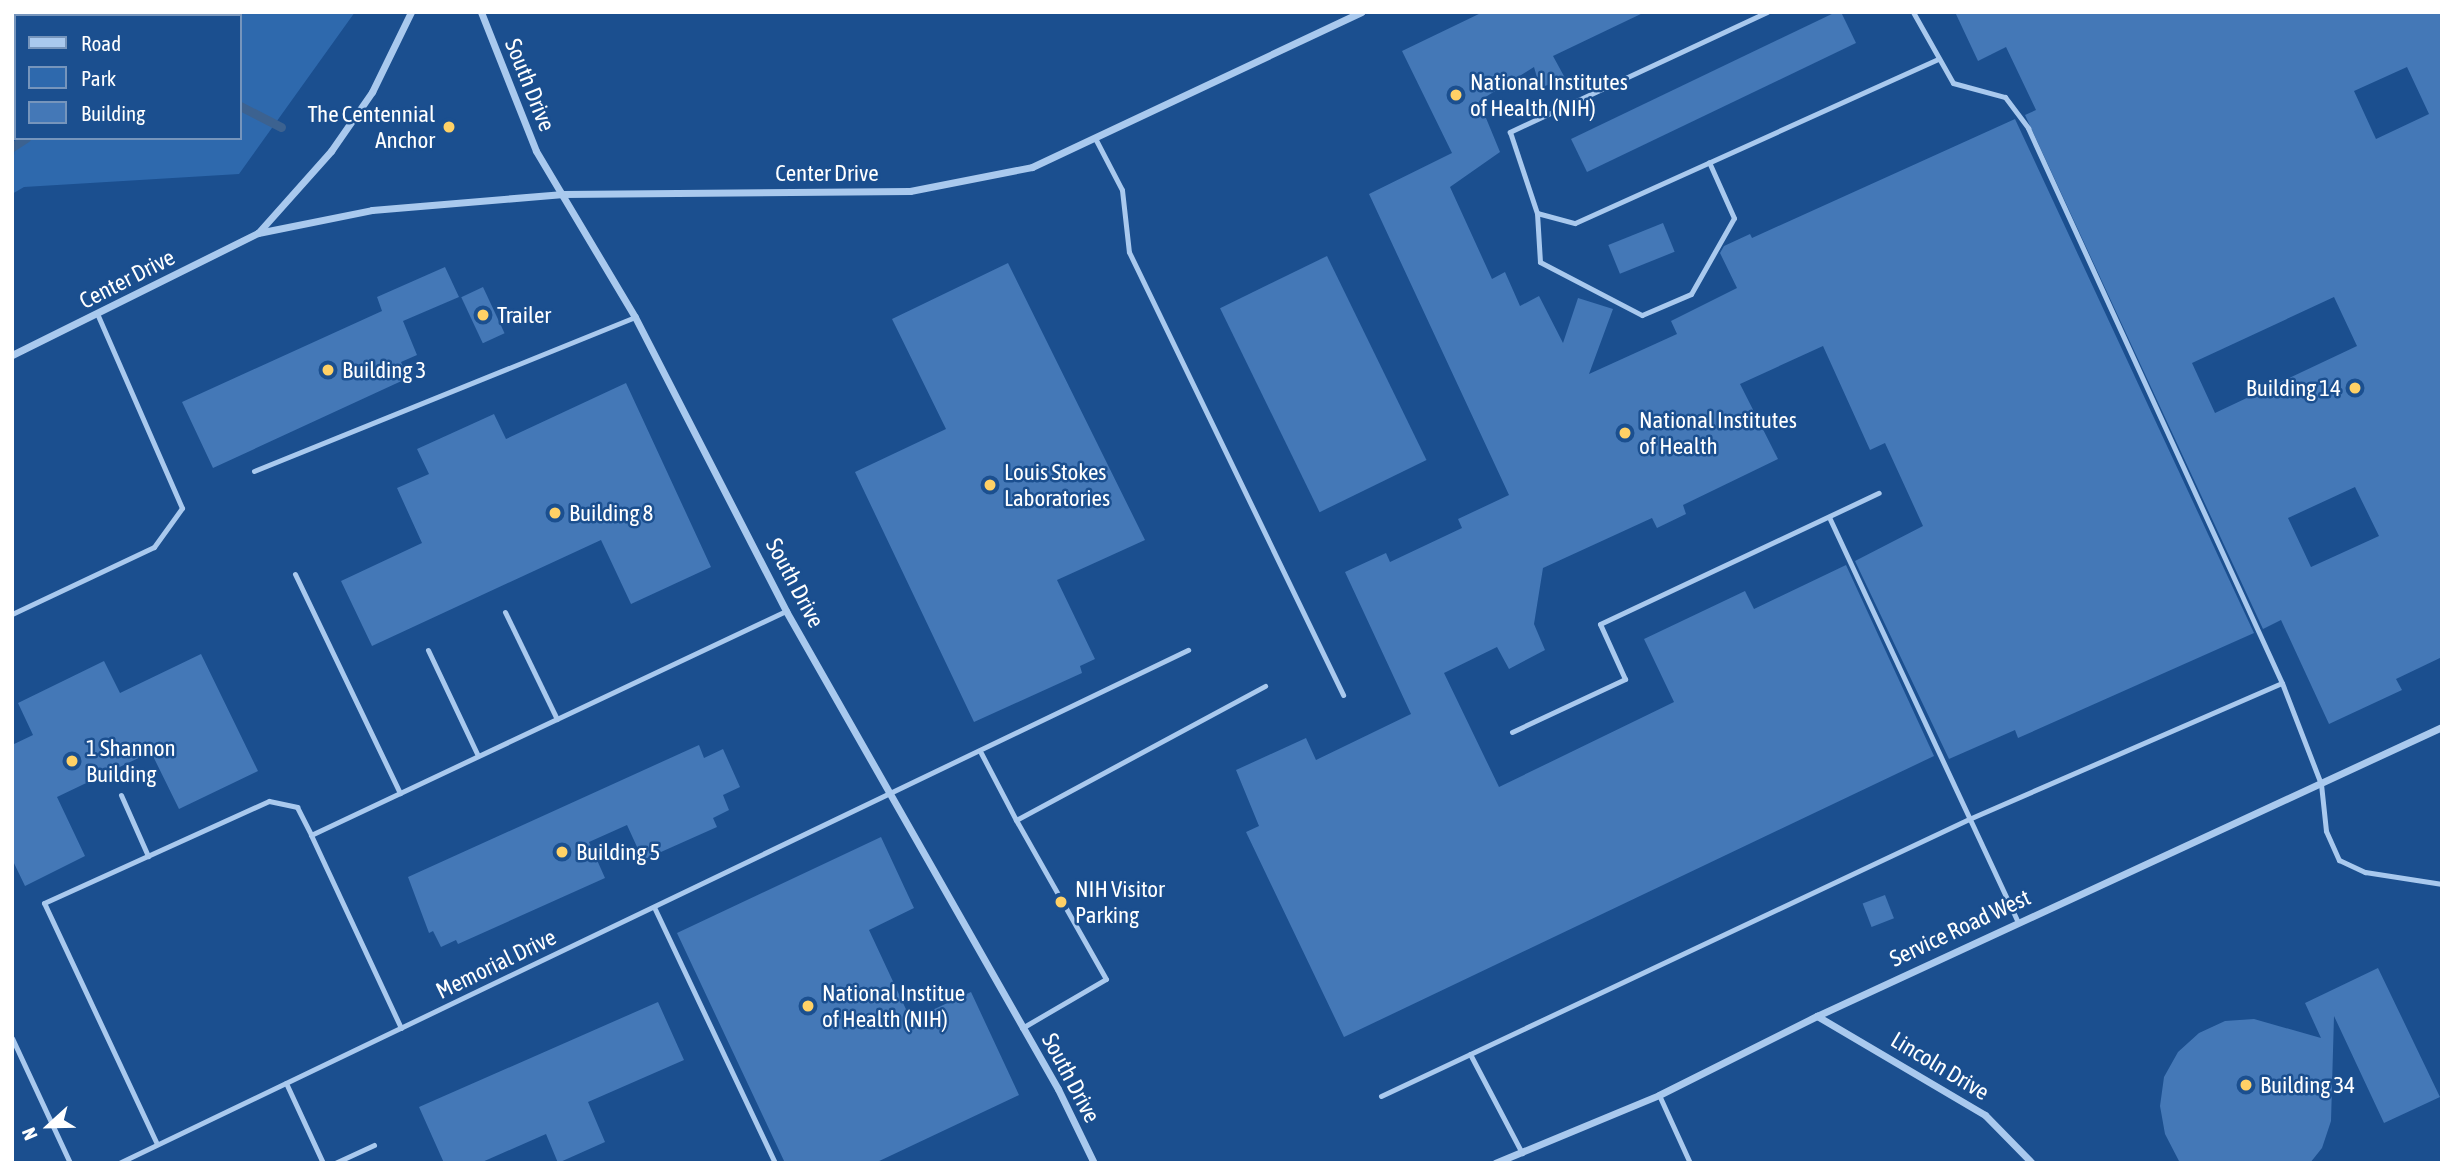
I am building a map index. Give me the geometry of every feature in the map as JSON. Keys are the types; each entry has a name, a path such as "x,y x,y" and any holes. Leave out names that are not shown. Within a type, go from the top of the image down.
{"street":[{"name":"Center Drive","path":"258,233 352,122 372,92 411,12"},
{"name":"South Drive","path":"481,12 536,151 635,317 786,611 1023,1028 1094,1163"},
{"name":"Center Drive","path":"12,355 98,316 258,233 372,210 563,194 910,191 1032,167 1096,140 1362,12"},
{"name":"Service Road West","path":"1494,1163 1659,1096 1817,1016 2442,727"},
{"name":"Lincoln Drive","path":"1817,1016 1985,1115 2032,1163"}],"lane":[{"path":"1709,162 1734,218 1691,294 1642,315 1540,262 1536,213 1510,132 1767,12"},
{"path":"1913,12 1953,83 2005,97 2028,128 2282,683 2321,784 2326,831 2339,860 2365,873 2442,884"},
{"path":"1536,213 1575,223 1939,59"},
{"path":"1096,140 1122,190 1129,252 1343,695"},
{"path":"12,614 154,547 182,508 98,316"},
{"path":"254,471 635,317"},
{"path":"1512,732 1625,679 1600,624 1879,493"},
{"path":"1829,517 2018,923"},
{"path":"295,574 400,793"},
{"path":"311,835 786,611"},
{"path":"505,612 557,719"},
{"path":"428,650 478,756"},
{"name":"Memorial Drive","path":"119,1163 981,753 1188,650"},
{"path":"1381,1096 1969,819 2282,683"},
{"path":"1016,820 1265,686"},
{"path":"981,753 1106,979 1023,1028"},
{"path":"121,795 148,856"},
{"path":"158,1144 44,902 269,802 297,807 401,1028"},
{"path":"654,907 775,1163"},
{"path":"12,1038 71,1163"},
{"path":"1470,1054 1522,1153"},
{"path":"286,1083 323,1163"},
{"path":"1659,1096 1690,1163"},
{"path":"335,1163 374,1145"}],"green space":[{"path":"201,12 355,12 239,174 24,187 12,194 15,140 242,140 242,14"}],"building":[{"path":"1483,12 1645,12 1553,56 1565,78 1540,88 1534,67 1479,101 1500,152 1450,187 1492,279 1505,272 1520,306 1539,296 1563,343 1578,298 1613,309 1589,374 1677,334 1671,321 1737,288 1720,253 1724,246 1750,234 1752,238 2015,119 2254,633 2018,738 2015,730 1949,759 1855,561 1923,526 1885,443 1870,450 1823,346 1740,384 1778,459 1683,505 1686,514 1657,528 1652,518 1543,568 1534,624 1545,650 1509,669 1497,647 1444,673 1499,787 1674,702 1644,639 1745,591 1754,609 1846,565 1934,756 1344,1037 1246,832 1259,826 1236,770 1306,738 1316,760 1411,714 1345,572 1386,553 1390,562 1462,528 1458,519 1509,495 1369,194 1452,153 1402,51"},
{"name":"National Institutes of Health (NIH)","path":"1836,12 1841,12 1856,43 1587,172 1571,139"},
{"name":"Building 14","path":"1955,12 2442,12 2442,657 2396,679 2402,690 2329,724 2281,620 2263,629 2025,115 2036,110 2006,47 1978,61","holes":["2407,67 2429,114 2376,139 2354,91","2334,297 2357,346 2215,413 2192,363","2355,487 2379,536 2311,567 2288,518"]},
{"path":"1663,223 1675,252 1620,274 1608,245"},
{"path":"1327,256 1427,460 1320,512 1220,308"},
{"name":"Louis Stokes Laboratories","path":"1008,263 1145,540 1057,580 1095,659 1080,666 1082,673 974,722 855,472 946,429 892,319"},
{"name":"Building 3","path":"445,267 459,297 403,321 417,355 401,362 408,378 213,468 182,402 382,311 377,297"},
{"name":"Trailer","path":"483,287 505,333 483,343 461,297"},
{"name":"Building 8","path":"626,383 711,567 631,604 601,540 372,646 341,581 422,543 397,488 429,474 417,449 494,414 506,439"},
{"name":"1 Shannon Building","path":"201,654 258,771 179,809 151,752 57,797 85,856 25,886 12,859 12,745 33,735 18,703 104,661 120,693"},
{"name":"Building 5","path":"699,745 704,758 723,749 740,787 723,795 729,810 713,818 717,827 643,860 627,825 589,842 605,878 458,944 456,940 441,947 433,931 429,933 408,877"},
{"name":"National Institue of Health (NIH)","path":"881,837 914,908 869,930 911,1020 971,992 1019,1095 875,1163 785,1163 677,933"},
{"path":"1885,895 1894,918 1872,927 1863,904"},
{"name":"Building 34","path":"2378,968 2440,1097 2384,1123 2334,1016 2331,1121 2322,1148 2310,1163 2180,1163 2165,1134 2160,1106 2164,1077 2178,1052 2199,1033 2225,1021 2254,1019 2321,1038 2305,1003"},
{"path":"658,1002 684,1060 588,1102 605,1142 558,1163 546,1134 480,1163 444,1163 419,1107"}],"waterway":[{"path":"242,107 281,127"},
{"path":"12,147 23,140"}],"place":[{"name":"National Institutes of Health (NIH)","path":"1456,95"},
{"name":"The Centennial Anchor","path":"449,127"},
{"name":"Trailer","path":"483,315"},
{"name":"Building 3","path":"328,370"},
{"name":"Building 14","path":"2355,388"},
{"name":"National Institutes of Health","path":"1625,433"},
{"name":"Louis Stokes Laboratories","path":"990,485"},
{"name":"Building 8","path":"555,513"},
{"name":"1 Shannon Building","path":"72,761"},
{"name":"Building 5","path":"562,852"},
{"name":"NIH Visitor Parking","path":"1061,902"},
{"name":"National Institue of Health (NIH)","path":"808,1006"},
{"name":"Building 34","path":"2246,1085"}]}
